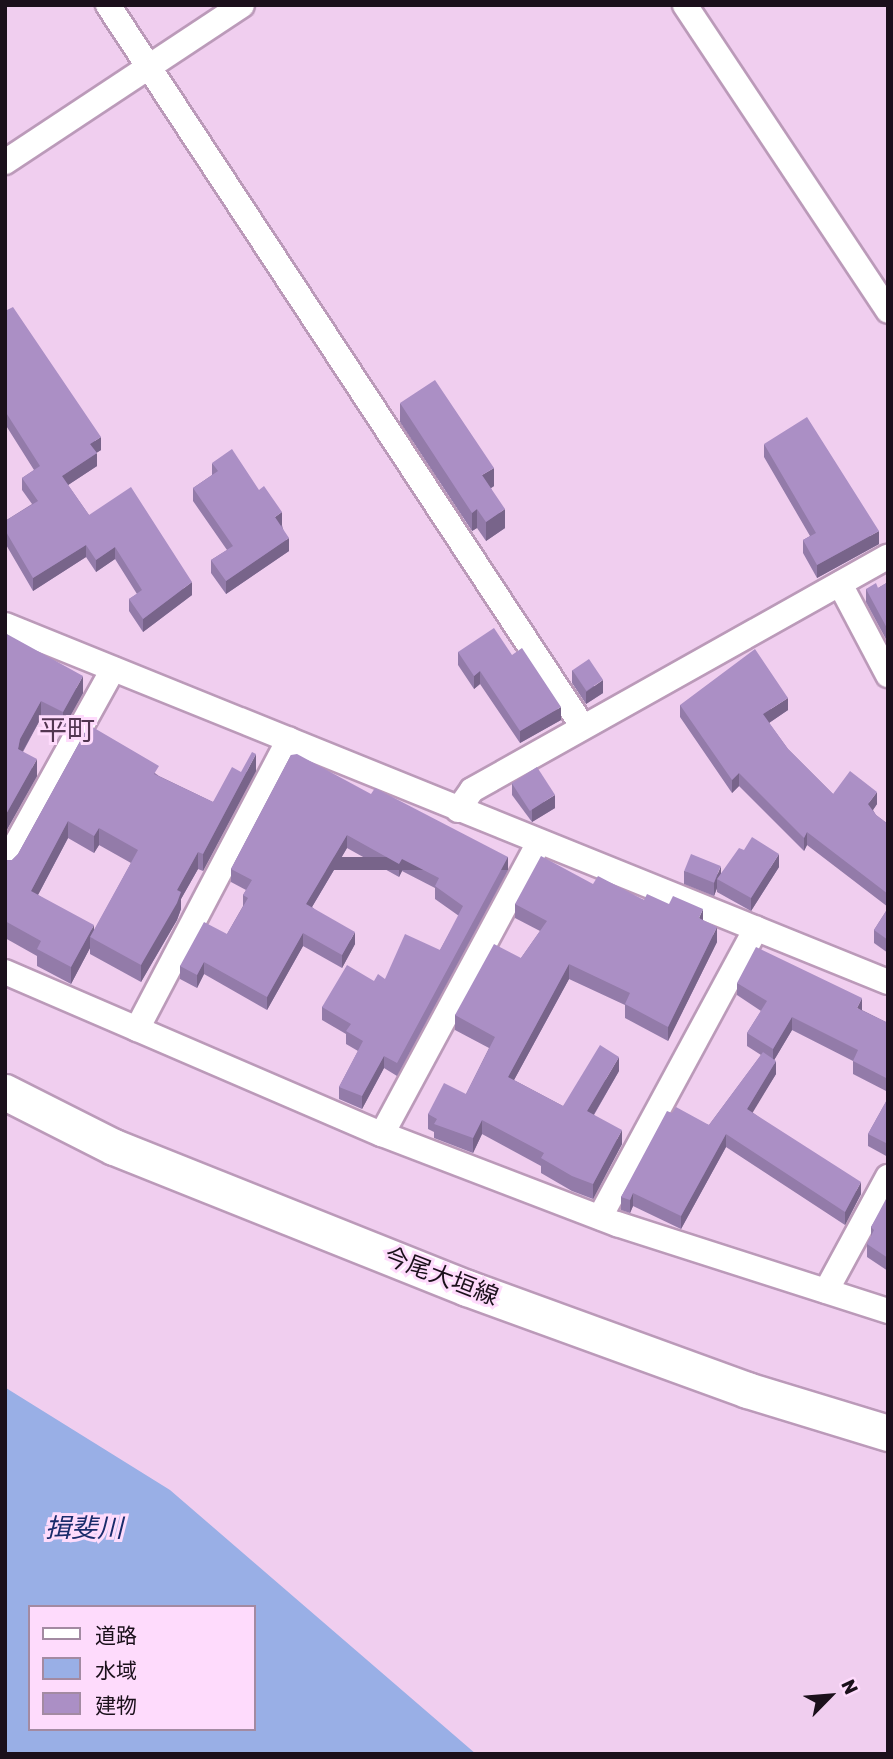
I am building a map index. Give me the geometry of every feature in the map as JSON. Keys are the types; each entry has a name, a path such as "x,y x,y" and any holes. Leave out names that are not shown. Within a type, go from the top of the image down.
{"main road":[{"name":"今尾大垣線","path":"5,1092 114,1147 467,1288 747,1390 888,1433"}],"street":[{"path":"108,5 583,727"},
{"path":"5,162 242,5"},
{"path":"685,5 888,311"},
{"path":"458,810 472,790 888,557"},
{"path":"840,584 888,675"},
{"path":"5,625 888,982"},
{"path":"5,864 113,669"},
{"path":"137,1030 289,740"},
{"path":"382,1134 539,842"},
{"path":"600,1217 756,929"},
{"path":"5,972 382,1134 600,1217 888,1311"},
{"path":"826,1291 888,1177"}],"water":[{"name":"揖斐川","path":"6,1388 170,1490 476,1754 5,1754"}],"building":[{"path":"13,307 101,437 90,444 97,453 62,476 89,515 131,487 192,582 143,619 129,599 142,590 115,547 96,560 86,545 33,578 5,530 5,521 38,501 22,478 40,466 5,411 5,308 7,310"},
{"path":"435,380 494,468 482,475 505,509 486,522 477,509 472,513 400,403"},
{"path":"807,417 879,531 817,565 803,540 816,533 764,444"},
{"path":"232,449 259,490 264,486 282,512 275,517 289,538 226,581 211,560 233,546 193,488 218,471 212,463"},
{"path":"888,582 888,630 866,589 876,583 878,588"},
{"path":"494,628 512,655 522,648 561,707 520,731 480,671 474,676 458,652"},
{"path":"5,633 83,676 63,712 41,701 20,739 18,749 37,759 5,816 7,684"},
{"path":"755,649 788,698 763,714 788,749 833,794 850,771 877,792 868,804 876,815 888,824 888,894 807,832 804,838 739,773 732,780 680,705"},
{"path":"589,659 603,680 586,691 572,670"},
{"path":"89,725 159,766 154,774 213,802 232,767 241,772 252,752 256,754 203,854 198,852 177,890 181,892 177,903 141,965 90,937 138,850 99,828 94,836 68,821 31,891 94,925 71,967 37,949 41,941 5,921 5,860 12,860 18,854"},
{"path":"297,754 371,794 375,788 508,857 397,1063 384,1056 362,1096 339,1087 363,1041 346,1031 351,1024 322,1007 347,965 374,981 378,974 385,979 405,934 440,950 463,906 435,886 439,878 402,859 399,864 347,835 306,904 355,932 342,955 303,933 267,997 204,962 197,975 180,966 204,922 227,934 248,898 243,895 252,880 231,869 291,755"},
{"path":"537,767 555,795 530,811 512,783"},
{"path":"752,837 779,854 751,898 717,879 739,848 744,850"},
{"path":"691,854 721,866 714,883 684,871"},
{"path":"541,856 593,884 598,876 644,900 647,894 669,904 673,896 703,909 699,918 717,927 668,1027 625,1004 630,993 569,964 508,1077 563,1106 600,1045 619,1057 587,1111 622,1130 593,1184 572,1176 541,1158 544,1153 482,1120 473,1138 434,1124 437,1119 428,1114 444,1083 466,1094 495,1037 455,1015 494,944 521,958 547,921 515,904"},
{"path":"888,908 888,940 874,930"},
{"path":"756,947 862,998 857,1008 888,1023 888,1079 853,1061 858,1050 792,1017 773,1049 747,1033 767,1001 737,983"},
{"path":"763,1052 776,1061 747,1109 861,1182 845,1212 726,1134 681,1216 633,1193 630,1200 621,1197 667,1111 672,1113 676,1107 709,1125"},
{"path":"888,1098 888,1144 868,1134"},
{"path":"886,1199 888,1258 867,1244 874,1230 871,1227"}],"district":[{"name":"平町","path":"67,731"}]}
